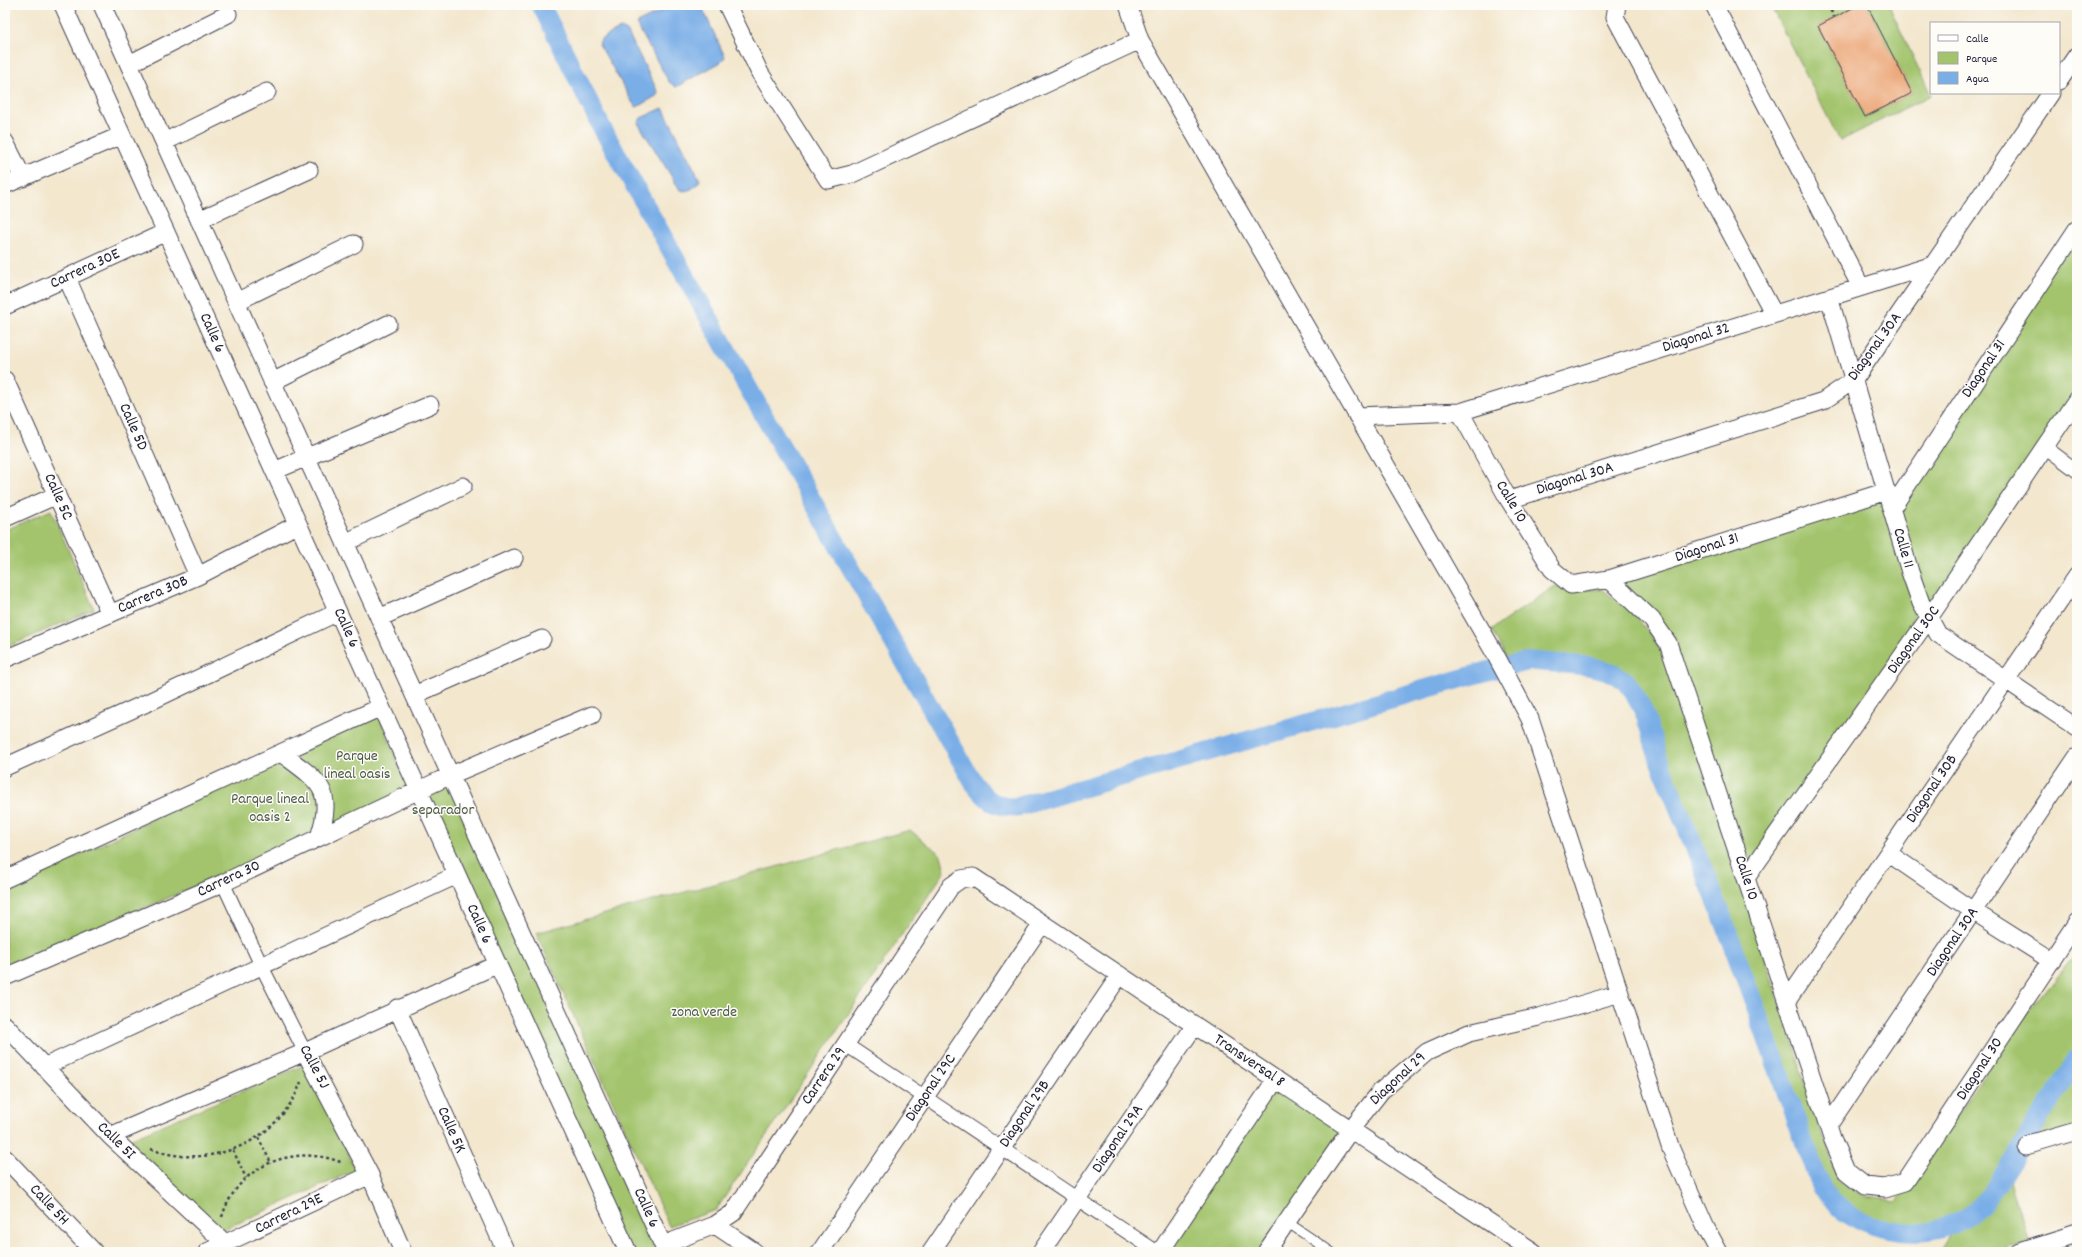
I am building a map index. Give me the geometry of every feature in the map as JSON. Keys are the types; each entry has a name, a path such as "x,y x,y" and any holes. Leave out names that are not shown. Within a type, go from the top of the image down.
{"street":[{"name":"Calle 6","path":"63,5 628,1252"},
{"name":"Calle 6","path":"102,5 665,1249"},
{"path":"726,5 760,73 828,180 852,174 1140,40"},
{"path":"1128,5 1140,40 1494,652 1530,719 1671,1149 1706,1228 1719,1252"},
{"path":"1617,5 1615,17 1774,314"},
{"path":"1714,5 1862,287"},
{"path":"129,64 228,14"},
{"path":"2060,80 2077,55"},
{"path":"164,142 267,92"},
{"name":"Diagonal 30A","path":"1509,500 1824,401 1854,380 2050,94"},
{"path":"5,185 122,135"},
{"path":"5,142 23,178"},
{"path":"200,220 309,170"},
{"name":"Diagonal 31","path":"1892,508 2077,229"},
{"name":"Carrera 30E","path":"5,306 166,232"},
{"path":"236,302 354,244"},
{"name":"Diagonal 32","path":"1357,416 1460,412 1933,265"},
{"name":"Calle 5D","path":"67,278 198,576"},
{"name":"Calle 11","path":"1829,297 1910,572 1921,603 1938,634 2077,728"},
{"path":"272,382 388,324"},
{"name":"Calle 5C","path":"5,380 11,410 57,495 110,614"},
{"name":"Diagonal 30C","path":"1746,878 1929,618 2077,399"},
{"path":"274,471 430,405"},
{"name":"Calle 10","path":"1460,412 1509,500 1552,569 1571,585"},
{"path":"2045,447 2077,471"},
{"path":"345,543 463,486"},
{"name":"Diagonal 31","path":"1571,585 1609,579 1887,491"},
{"path":"5,518 57,495"},
{"name":"Carrera 30B","path":"5,659 198,576 298,524"},
{"path":"379,618 514,558"},
{"name":"Diagonal 30B","path":"1787,1001 2077,576"},
{"name":"Calle 10","path":"1609,579 1652,620 1668,643 1828,1126 1846,1171 1865,1186"},
{"path":"5,768 151,701 338,612"},
{"path":"414,695 542,640"},
{"path":"6,875 381,707"},
{"name":"Carrera 30","path":"5,978 223,883 451,775 592,715"},
{"path":"281,753 310,775 319,784 324,794 326,811 319,837"},
{"name":"Diagonal 30A","path":"1828,1126 2077,757"},
{"path":"1888,853 1973,911 2052,961"},
{"path":"44,1067 262,967 457,875"},
{"name":"Transversal 8","path":"962,878 973,877 1534,1252"},
{"name":"Carrera 29","path":"665,1249 715,1225 733,1213 951,886 962,878"},
{"name":"Calle 5J","path":"223,883 262,967 370,1175 403,1252"},
{"name":"Diagonal 29C","path":"820,1252 1042,924"},
{"name":"Diagonal 30","path":"1865,1186 1885,1188 1905,1182 2076,924"},
{"path":"110,1136 306,1052 397,1008 498,964"},
{"name":"Diagonal 29B","path":"931,1252 1120,975"},
{"name":"Diagonal 29","path":"1266,1252 1350,1128 1381,1091 1427,1052 1469,1033 1538,1017 1620,993"},
{"name":"Calle 5K","path":"397,1008 506,1252"},
{"name":"Calle 5I","path":"5,1025 110,1136 228,1248"},
{"name":"Diagonal 29A","path":"1041,1252 1195,1025"},
{"path":"845,1044 1159,1252 1276,1079"},
{"path":"2026,1145 2077,1130"},
{"name":"Calle 5H","path":"5,1158 94,1252"},
{"name":"Carrera 29E","path":"207,1252 228,1248 370,1175"},
{"path":"715,1225 755,1252"},
{"path":"2020,1252 2077,1234"}],"lane":[{"path":"1287,1222 1328,1251"}],"path":[{"path":"1828,5 1834,17"},
{"path":"148,1148 172,1155 191,1157 212,1156 233,1150 258,1137 281,1117 295,1096 303,1076"},
{"path":"258,1137 270,1162"},
{"path":"233,1150 246,1178"},
{"path":"221,1221 229,1200 246,1178 270,1162 288,1156 313,1155 330,1158 345,1164"}],"green space":[{"path":"1770,5 1858,5 1818,26 1865,117 1912,93 1867,5 1895,5 1890,8 1931,95 1840,141"},
{"path":"2077,229 2077,399 1746,878 1668,643 1609,579 1887,491 1891,508"},
{"path":"51,510 94,609 5,648 5,530"},
{"path":"1555,586 1573,590 1602,589 1636,616 1664,654 1838,1180 1867,1197 1896,1201 1911,1183 2018,1025 2070,960 2077,957 2077,1057 1987,1198 1969,1215 1937,1230 1895,1230 1862,1221 1831,1199 1819,1180 1725,913 1661,763 1638,698 1626,681 1611,668 1592,662 1533,657 1509,662 1491,630"},
{"name":"Parque lineal oasis","path":"378,712 409,791 325,831 331,810 286,753"},
{"name":"Parque lineal oasis 2","path":"278,758 316,788 321,806 315,834 5,969 5,889 69,860"},
{"name":"separador","path":"451,775 666,1252 627,1252 419,790"},
{"name":"zona verde","path":"910,830 941,855 945,871 716,1210 669,1226 536,933"},
{"path":"307,1064 356,1170 220,1231 127,1140"},
{"path":"2077,1071 2077,1127 2031,1141 2072,1079"},
{"path":"1276,1079 1351,1129 1266,1252 1162,1252"},
{"path":"2004,1175 2009,1178 2029,1242 1994,1252 1939,1252 1959,1220 1970,1216 1988,1199"}],"water":[{"path":"673,5 701,5 725,57 721,62 676,87 669,82 637,25 639,22"},
{"path":"621,28 627,31 658,92 658,95 637,107 634,105 599,44 601,39"},
{"path":"663,108 700,180 694,187 686,191 680,190 638,123 641,118"}],"building":[{"path":"1858,5 1867,5 1912,93 1865,117 1818,26"}],"waterway":[{"path":"541,5 602,128 760,409 973,782 982,794 991,801 1002,806 1017,807 1491,670 1531,661 1588,666 1609,671 1626,681 1644,712 1660,763 1721,913 1818,1180 1832,1201 1863,1221 1880,1228 1898,1231 1917,1232 1935,1230 1953,1224 1970,1215 1988,1198 2077,1060"}]}
